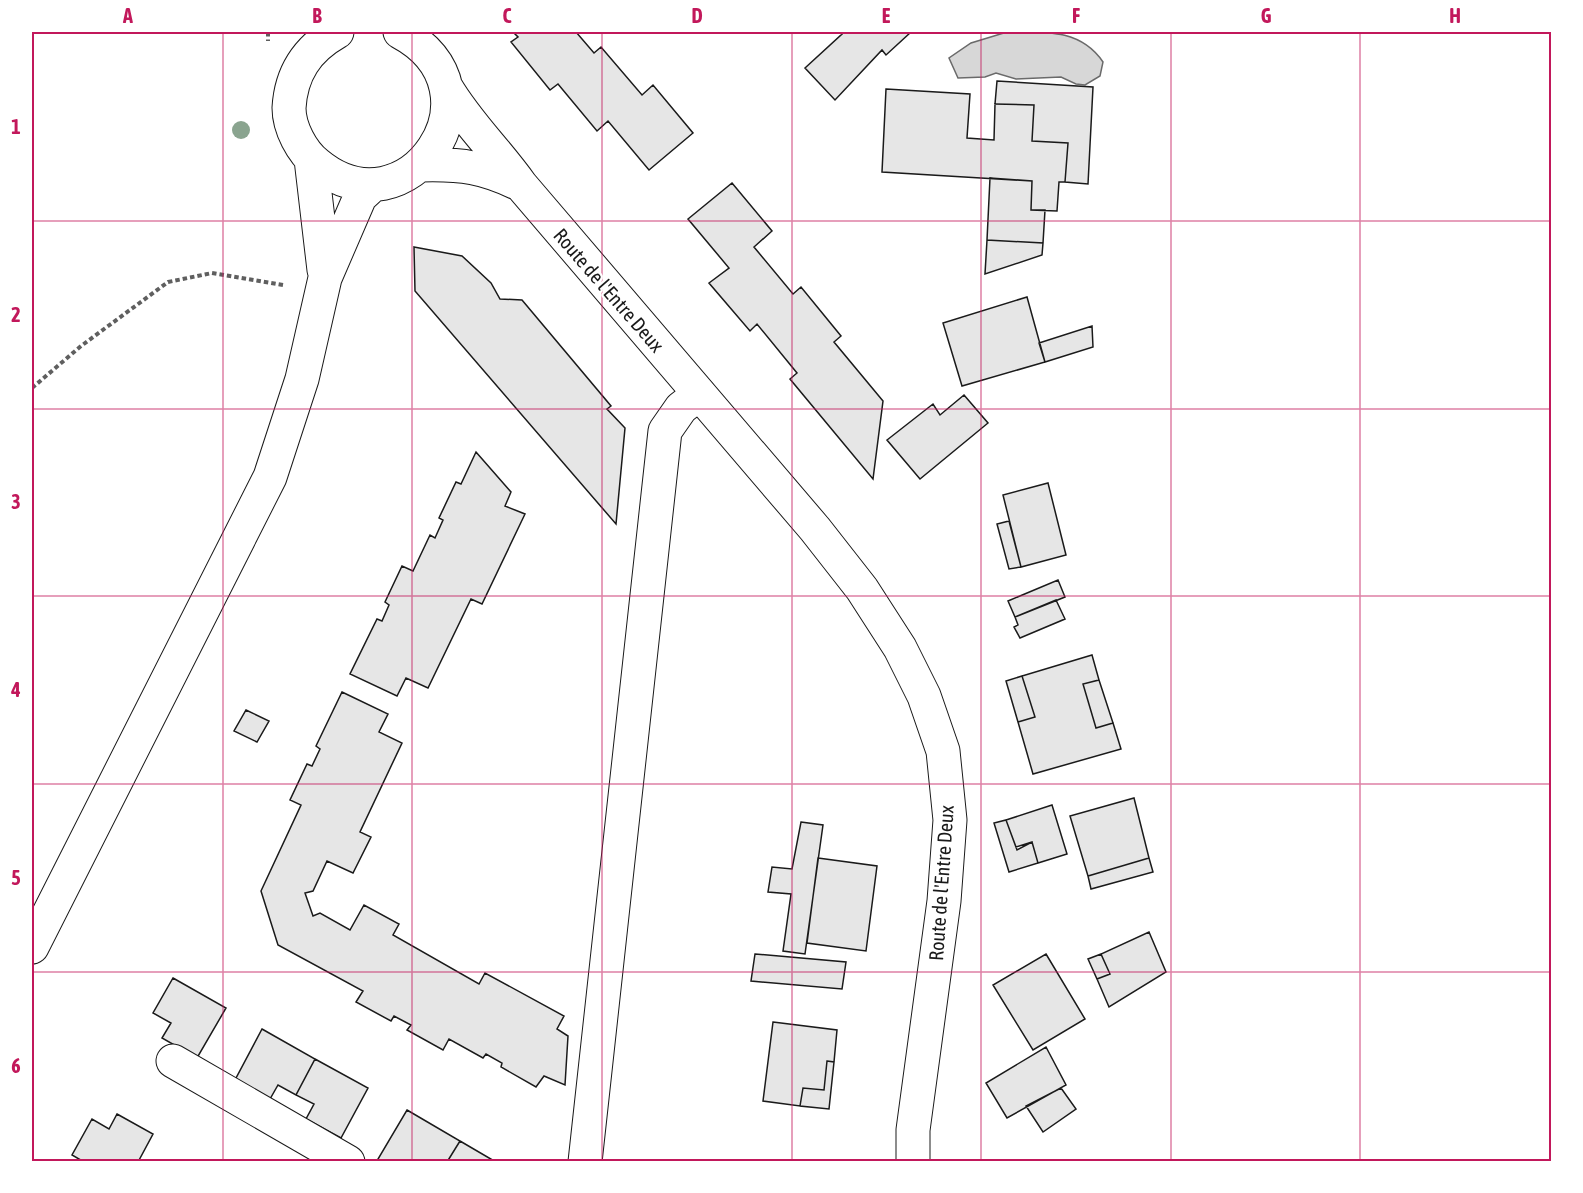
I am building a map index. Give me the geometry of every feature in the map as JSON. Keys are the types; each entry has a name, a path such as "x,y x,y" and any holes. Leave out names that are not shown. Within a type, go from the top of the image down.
{"main road":[{"path":"338,32 319,42 297,47 289,112 296,137 311,159 328,173 350,182 373,185 399,179 422,165 436,149 445,129 449,108 446,87 436,62 419,42 400,32"},
{"name":"Route de l'Entre Deux","path":"446,87 463,116 506,164 520,185 862,589 900,648 924,696 942,751 950,820 944,901 913,1130 913,1161"},
{"path":"311,159 323,285"},
{"name":"Route de l'Entre Deux","path":"422,165 460,164 498,174 520,185"},
{"path":"32,947 270,477 302,379 323,285 360,197 373,185"},
{"path":"585,1161 665,431 681,408 699,394"},
{"path":"173,1061 348,1161"}],"path":[{"path":"32,388 81,346 168,282 212,273 323,285"}],"shaded area":[{"path":"1007,32 1060,34 1083,43 1103,62 1100,76 1085,85 1076,84 1061,77 1016,79 996,73 985,77 958,78 949,58 971,43"}],"building":[{"path":"513,32 576,32 594,53 601,47 642,95 653,85 693,133 649,170 608,121 597,131 558,84 550,90 511,42 518,37"},
{"path":"839,32 911,32 886,55 882,50 835,100 805,68 842,34"},
{"path":"997,81 1093,87 1088,184 1065,182 1068,143 1032,141 1034,105 995,104"},
{"path":"886,89 970,94 967,138 994,140 995,104 1034,105 1032,141 1068,143 1065,182 1059,182 1057,211 1031,210 1032,181 882,172"},
{"path":"990,178 1032,181 1031,210 1045,210 1043,243 987,240"},
{"path":"732,183 772,231 754,247 793,294 801,287 841,336 834,342 883,401 873,479 790,379 797,373 757,324 750,331 709,283 729,268 688,219"},
{"path":"987,240 1043,243 1042,255 985,274"},
{"path":"414,247 462,256 491,283 500,299 522,300 611,406 607,409 625,428 616,524 415,291"},
{"path":"1027,297 1045,362 962,386 943,323"},
{"path":"1092,326 1093,347 1045,362 1039,343"},
{"path":"964,395 988,423 920,479 887,440 933,404 940,415"},
{"path":"476,452 511,492 505,506 525,514 482,604 471,599 428,688 406,678 397,696 350,674 377,619 382,621 389,605 385,602 402,566 413,571 430,535 435,538 443,520 439,518 456,482 461,484"},
{"path":"1048,483 1066,555 1021,567 1003,495"},
{"path":"1009,521 1021,567 1009,569 997,524"},
{"path":"1058,580 1065,597 1015,617 1008,601"},
{"path":"1056,600 1065,619 1020,638 1014,627 1018,625 1015,617"},
{"path":"1092,655 1099,680 1083,684 1096,728 1113,723 1121,749 1033,774 1018,722 1035,717 1022,676"},
{"path":"1022,676 1035,717 1018,722 1006,681"},
{"path":"1099,680 1113,723 1096,728 1083,684"},
{"path":"342,692 388,714 379,732 402,743 360,832 371,837 353,873 327,861 313,891 305,893 313,916 320,913 350,930 364,905 399,924 393,935 479,984 485,973 564,1016 557,1029 568,1036 565,1085 544,1076 536,1087 501,1067 502,1063 486,1054 483,1058 449,1039 443,1050 407,1030 411,1025 394,1016 391,1021 356,1002 363,991 278,945 261,891 301,805 290,800 307,764 312,766 320,749 316,746"},
{"path":"246,710 269,721 257,742 234,731"},
{"path":"1134,798 1149,858 1088,876 1070,816"},
{"path":"1052,805 1067,854 1038,863 1032,842 1016,847 1006,820"},
{"path":"1006,820 1017,850 1032,842 1038,863 1009,872 994,823"},
{"path":"801,822 823,825 805,954 783,951 791,894 768,892 772,867 792,869"},
{"path":"818,858 877,866 866,951 807,943"},
{"path":"1149,858 1153,872 1091,889 1088,876"},
{"path":"1149,932 1166,972 1109,1007 1097,979 1110,974 1101,954"},
{"path":"755,954 846,962 842,989 751,981"},
{"path":"1046,954 1085,1019 1033,1050 993,985"},
{"path":"1101,954 1110,974 1097,979 1088,959"},
{"path":"173,978 226,1008 197,1058 162,1038 171,1023 153,1013"},
{"path":"773,1022 837,1030 834,1062 827,1061 824,1090 803,1088 800,1106 763,1101"},
{"path":"262,1029 315,1059 296,1095 278,1085 270,1099 235,1080"},
{"path":"1046,1047 1066,1085 1007,1118 986,1083"},
{"path":"315,1059 368,1088 341,1138 306,1119 314,1104 296,1095"},
{"path":"827,1061 834,1062 829,1109 800,1106 803,1088 824,1090"},
{"path":"1061,1088 1076,1109 1043,1132 1026,1106"},
{"path":"407,1110 460,1141 447,1162 382,1162 378,1159"},
{"path":"117,1114 153,1134 138,1162 84,1162 72,1155 92,1119 109,1129"},
{"path":"460,1141 496,1162 447,1162"}]}
